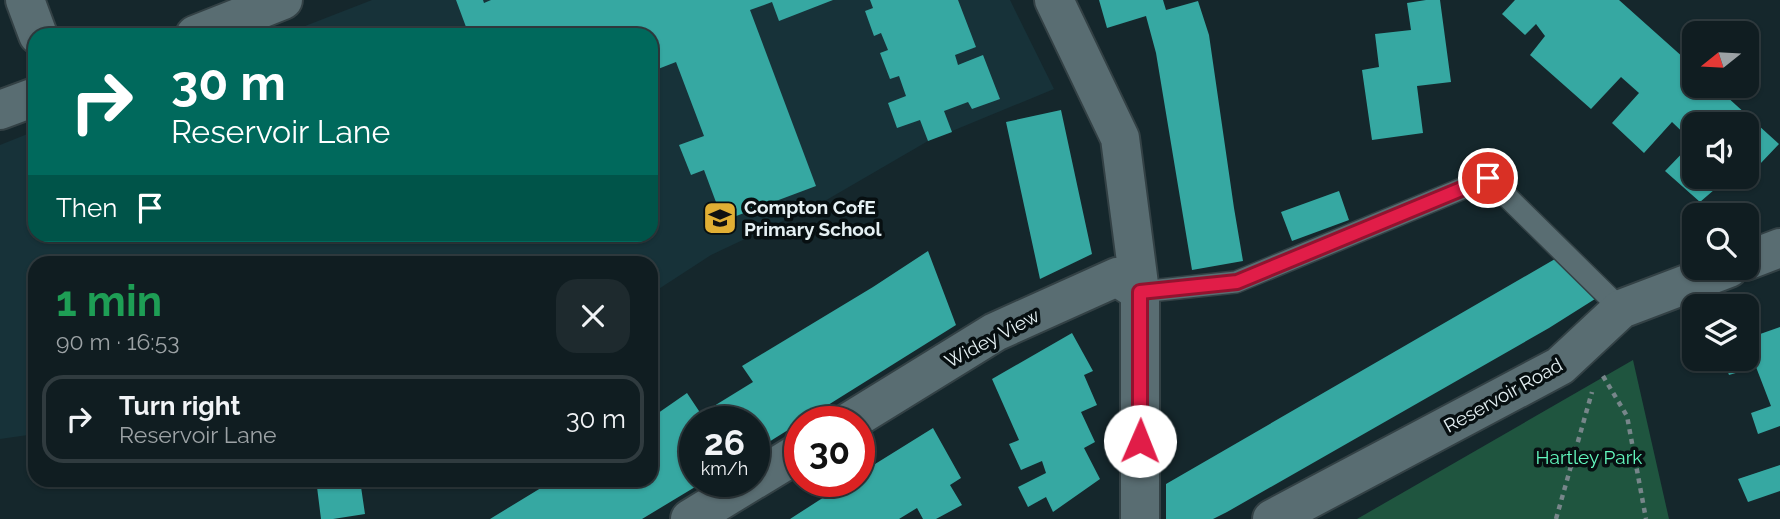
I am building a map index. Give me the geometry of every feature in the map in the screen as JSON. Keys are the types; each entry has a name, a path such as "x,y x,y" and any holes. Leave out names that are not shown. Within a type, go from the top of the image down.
{"street":[{"path":"25,0 35,28"},
{"path":"213,28 283,0"},
{"path":"1054,0 1120,138 1140,292 1140,519"},
{"path":"0,110 28,100"},
{"path":"1759,256 1780,248"},
{"name":"Widey View","path":"875,406 995,332 1117,278 1140,292"},
{"name":"Reservoir Road","path":"1272,519 1560,366 1621,309 1697,280"},
{"path":"690,519 726,497"}],"lane":[{"path":"1140,292 1237,282 1488,178 1621,309"}],"path":[{"path":"1556,519 1599,369 1627,416 1646,519"}],"shaded area":[{"name":"Compton CofE Primary School","path":"372,0 1010,0 1054,89 928,141 823,202 711,255 658,289 658,256 28,256 28,435 0,439 0,145 28,134 28,242 658,242 658,28 300,28"}],"green space":[{"name":"Hartley Park","path":"1633,360 1669,519 1357,519"}],"building":[{"path":"456,0 483,0 484,3 491,0 833,0 779,21 772,2 750,10 816,186 723,221 704,170 691,175 679,145 704,136 676,62 658,69 658,28 466,28"},
{"path":"870,0 958,0 976,47 955,55 958,65 983,55 1000,99 972,109 968,102 944,111 952,132 928,141 920,120 897,128 888,103 906,96 899,76 890,79 880,53 888,50 881,33 874,36 865,11 873,8"},
{"path":"1099,0 1163,0 1166,10 1198,1 1209,35 1243,261 1192,270 1156,53 1146,16 1107,28"},
{"path":"1440,0 1451,82 1417,86 1423,133 1372,140 1362,70 1379,67 1375,34 1411,30 1407,3"},
{"path":"1515,0 1619,0 1682,56 1682,98 1728,98 1744,112 1682,112 1682,132 1672,122 1644,153 1612,123 1639,93 1621,77 1591,109 1530,55 1545,36 1536,24 1525,35 1502,14"},
{"path":"1061,110 1092,254 1040,279 1006,122"},
{"path":"1759,126 1779,144 1759,165"},
{"path":"1682,153 1682,186 1665,171"},
{"path":"1685,189 1715,189 1700,202"},
{"path":"1339,191 1349,220 1292,241 1281,212"},
{"path":"928,251 956,325 826,406 784,406 784,432 770,441 770,406 714,406 753,382 742,366"},
{"path":"1555,259 1595,299 1227,512 1213,519 1166,519 1166,484"},
{"path":"1780,327 1780,426 1758,434 1751,413 1771,406 1758,371 1759,334"},
{"path":"1072,333 1093,371 1084,375 1097,405 1081,412 1095,442 1084,448 1100,479 1053,512 1046,497 1028,507 1018,487 1046,473 1042,461 1021,470 1009,444 1019,440 992,379"},
{"path":"687,393 696,406 679,406 679,497 642,519 490,519 543,487 658,487 658,413"},
{"path":"933,428 961,478 950,485 962,505 936,519 923,519 917,508 899,519 790,519 824,497 875,497 875,464"},
{"path":"1780,465 1780,491 1748,502 1738,479"},
{"path":"317,487 361,487 365,514 321,519"}],"place":[{"name":"Compton CofE Primary School","path":"720,218"}],"route":[{"path":"1140,441 1140,292 1237,282 1488,178"}]}
